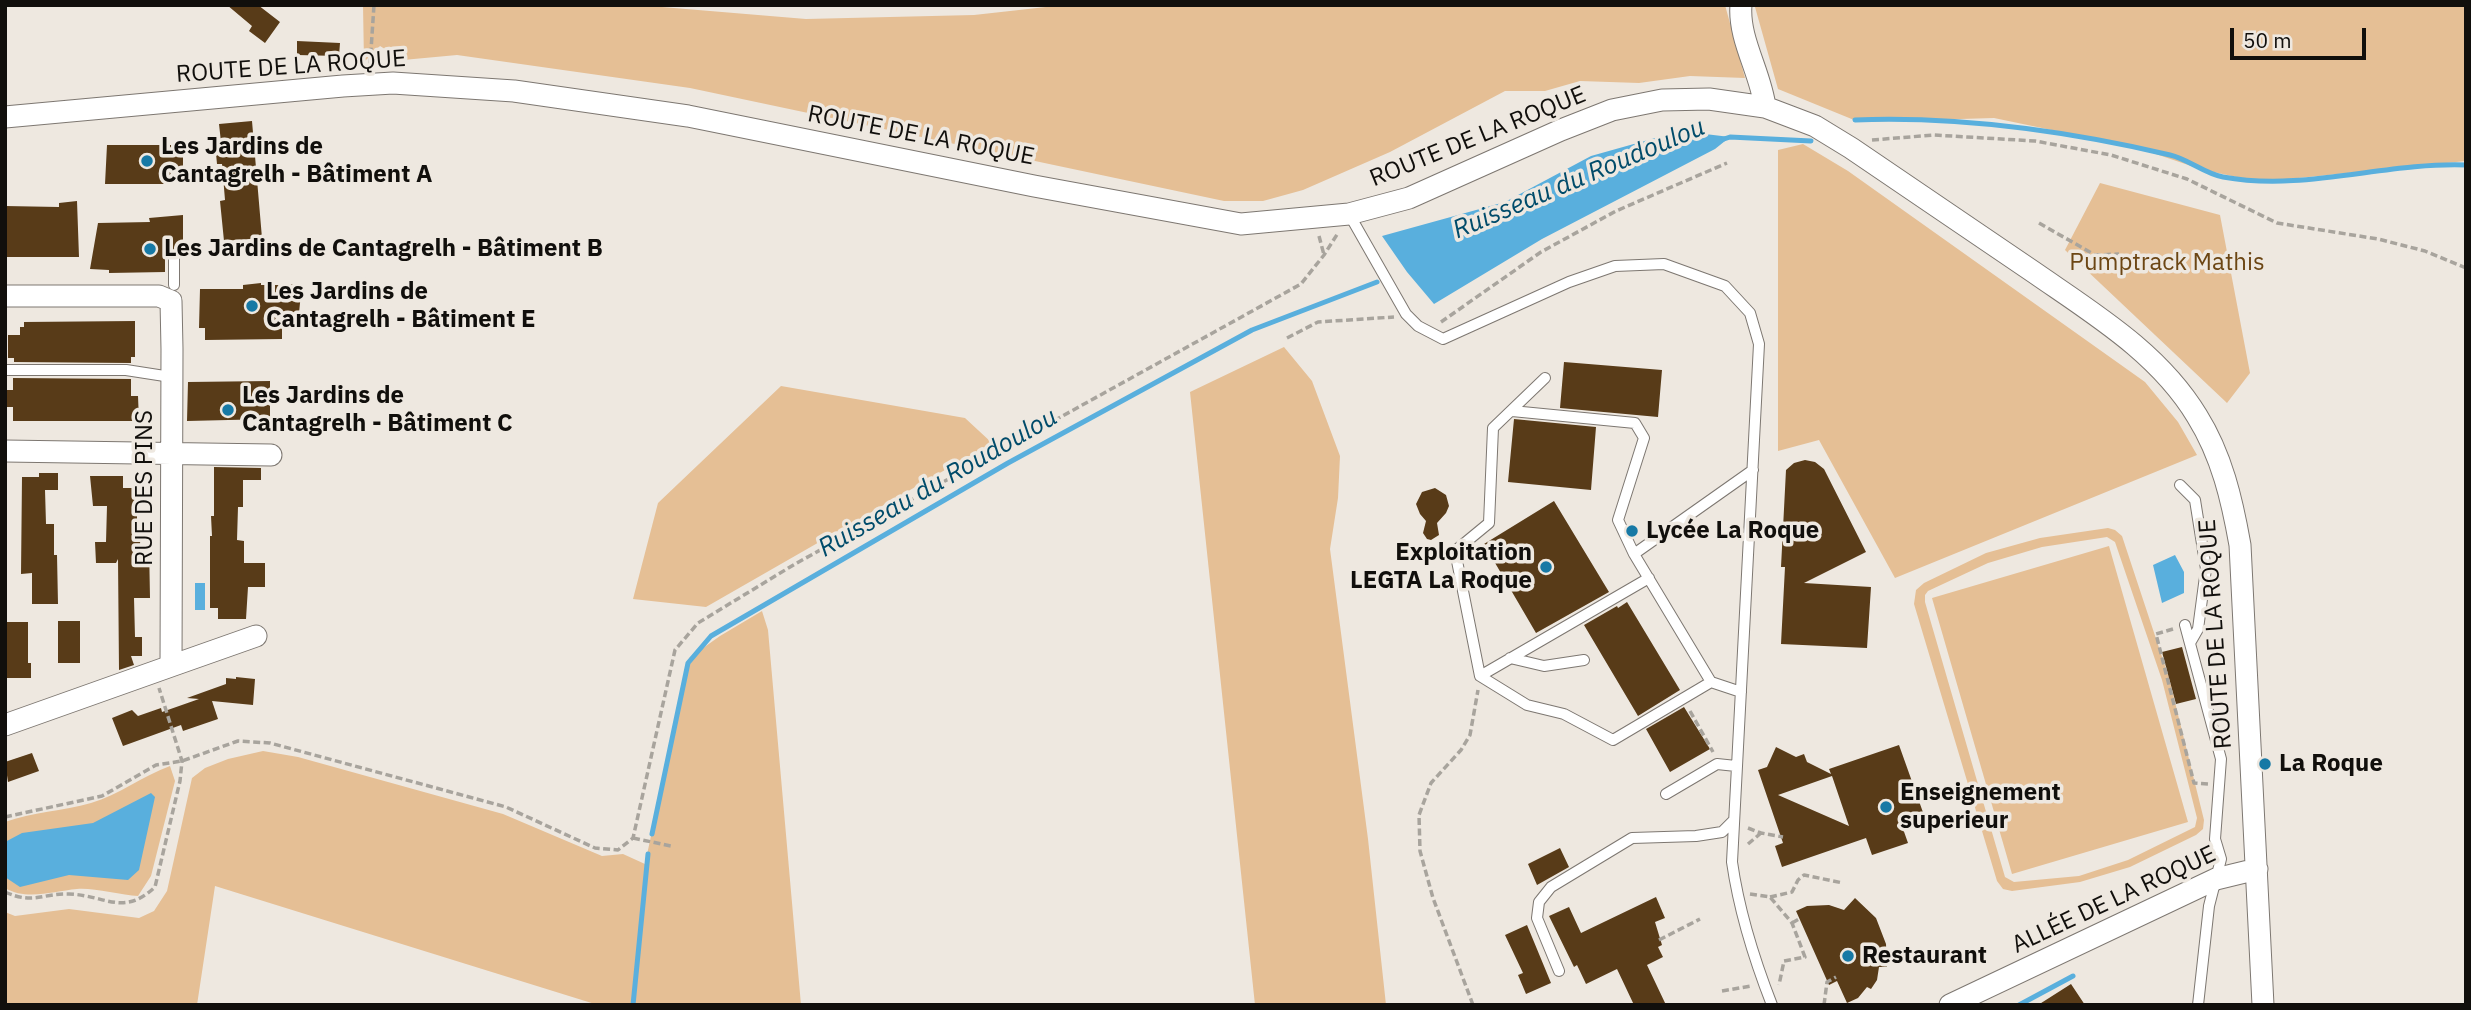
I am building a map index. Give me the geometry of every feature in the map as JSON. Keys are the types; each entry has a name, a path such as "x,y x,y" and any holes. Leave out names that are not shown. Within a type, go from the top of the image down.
{"street":[{"path":"1741,5 1742,27 1763,89 1765,107"},
{"name":"ROUTE DE LA ROQUE","path":"5,117 393,83 514,91 688,116 1034,186 1241,224 1349,214 1409,198 1612,110 1662,100 1709,99 1765,107 1815,126 2119,331 2169,377 2197,415 2218,455 2232,499 2241,545 2263,1005"},
{"name":"RUE DES PINS","path":"5,296 159,296 171,302 171,453 162,670"},
{"path":"5,452 271,454"},
{"path":"5,725 256,636"},
{"name":"ALLÉE DE LA ROQUE","path":"1953,1003 1985,997 2216,879 2246,869 2257,869"}],"lane":[{"path":"1349,214 1406,314 1418,326 1443,339 1569,282 1615,266 1664,264 1725,286 1750,313 1759,344 1732,862 1737,895 1770,1001"},
{"path":"174,258 174,285"},
{"path":"5,370 127,370 172,377"},
{"path":"1545,378 1493,428 1489,523 1455,551 1480,676 1527,705 1564,715 1613,740 1711,682"},
{"path":"1512,411 1635,423 1644,438 1618,520 1634,554 1711,682 1741,692"},
{"path":"1634,554 1753,470"},
{"path":"2180,485 2195,500 2206,569 2197,629 2190,643"},
{"path":"1480,676 1649,578"},
{"path":"2185,625 2221,759 2216,839 2221,859 2209,906 2198,1005"},
{"path":"1510,658 1544,666 1584,660"},
{"path":"1666,794 1717,765 1736,766"},
{"path":"1559,971 1537,918 1539,902 1552,887 1632,838 1696,836 1722,832 1733,821"}],"path":[{"path":"368,85 374,5"},
{"path":"1866,140 1934,135 2035,141 2111,155 2187,179 2277,223 2378,239 2426,251 2466,268"},
{"path":"1428,331 1541,252 1616,211 1727,163"},
{"path":"2039,223 2095,255 2119,254"},
{"path":"5,817 102,796 156,765 183,761 238,741 270,743 506,807 595,848 618,850 633,838 675,650 698,623 795,564 1301,285 1324,255"},
{"path":"1287,338 1318,322 1389,318 1406,314"},
{"path":"2185,625 2156,634 2194,783 2210,785 2210,794"},
{"path":"5,892 20,899 68,894 123,904 142,900 155,887 183,761 162,670"},
{"path":"1473,1005 1433,898 1420,851 1419,815 1430,783 1461,750 1470,735 1480,676"},
{"path":"1690,711 1712,747"},
{"path":"1733,821 1761,833 1783,837"},
{"path":"633,838 671,846"},
{"path":"1737,895 1770,897 1793,892 1804,874 1843,883"},
{"path":"1770,897 1792,923 1805,957 1784,961 1780,984 1770,1001"},
{"path":"1659,940 1700,919"},
{"path":"1792,923 1799,919"},
{"path":"1824,1005 1827,987 1833,984 1833,979"},
{"path":"1722,990 1749,986"}],"green space":[{"path":"363,5 638,5 806,19 974,15 1064,5 1725,5 1745,78 1690,76 1639,83 1580,81 1545,91 1505,91 1390,152 1303,190 1263,201 1224,201 690,88 457,55 403,60 380,46 364,62"},
{"path":"2466,5 2466,161 2259,182 2200,169 2138,148 1994,118 1859,122 1778,89 1755,7"},
{"path":"1803,144 1848,171 2145,382 2178,422 2197,455 1895,578 1819,440 1778,451 1778,150"},
{"name":"Pumptrack Mathis","path":"2100,183 2220,215 2250,373 2227,403 2065,250"},
{"path":"1284,347 1312,381 1340,456 1338,498 1330,549 1368,839 1386,1005 1255,1005 1190,392"},
{"path":"781,386 965,418 992,443 706,607 633,599 658,503"},
{"path":"2108,528 2122,536 2169,678 2204,820 2203,829 2196,835 2130,867 2080,882 2012,891 2003,889 1997,881 1914,604 1916,590 1924,583 1986,553 2040,538","holes":["2107,537 2115,542 2162,680 2197,818 2195,827 2128,860 2079,876 2014,882 2005,877 1925,595 1928,591 1988,563 2042,547"]},
{"path":"2109,546 2188,822 2012,874 1932,598"},
{"path":"762,611 768,630 801,1005 598,1005 215,886 197,1005 5,1005 5,912 15,916 69,909 139,918 154,911 167,891 192,778 205,768 228,759 263,751 298,757 503,814 602,856 623,854 645,864 689,658"},
{"path":"170,766 175,781 151,876 138,896 83,889 31,895 5,888 5,822 101,800"}],"water":[{"path":"1680,131 1730,137 1715,149 1542,239 1434,304 1382,236 1505,202 1591,156"},
{"path":"2175,555 2184,572 2184,593 2162,603 2153,565"},
{"path":"195,583 205,583 205,610 195,610"},
{"path":"151,793 155,797 139,870 128,880 69,875 20,887 5,877 5,842 22,833 93,823"}],"building":[{"path":"227,5 258,5 280,22 265,43 249,31 252,26"},
{"path":"297,41 340,43 339,56 297,55"},
{"path":"252,121 262,238 224,241 220,201 225,200 222,164 217,164 215,143 221,142 219,124"},
{"name":"Les Jardins de Cantagrelh - Bâtiment A","path":"107,145 183,145 183,178 165,178 165,184 105,184"},
{"path":"77,201 79,257 5,257 5,206 59,207 59,203"},
{"name":"Les Jardins de Cantagrelh - Bâtiment B","path":"183,215 183,242 191,242 191,257 182,257 177,251 171,251 165,257 165,272 109,273 109,270 90,269 98,223 150,222 149,218"},
{"name":"Les Jardins de Cantagrelh - Bâtiment E","path":"302,283 298,323 282,323 282,339 205,340 205,328 199,328 200,289 243,289 243,285"},
{"path":"135,321 135,357 131,357 131,363 14,362 14,358 8,358 8,335 20,335 20,327 24,327 24,322"},
{"path":"1564,362 1662,370 1658,417 1560,408"},
{"path":"13,378 131,379 131,396 138,396 139,421 13,421 13,407 6,407 6,390 13,390"},
{"name":"Les Jardins de Cantagrelh - Bâtiment C","path":"270,381 270,419 187,421 188,382"},
{"path":"1514,419 1596,427 1591,490 1508,482"},
{"path":"1805,460 1815,462 1824,469 1866,552 1804,583 1871,587 1867,648 1781,644 1785,567 1781,567 1786,470 1794,463"},
{"path":"214,467 261,468 261,480 243,480 243,507 238,507 237,540 244,541 244,563 265,563 265,587 248,587 246,619 218,619 218,608 210,608"},
{"path":"39,473 58,473 58,490 45,490 46,524 54,524 58,604 32,604 32,573 21,574 22,477 39,477"},
{"path":"90,476 123,476 123,488 137,488 137,522 141,522 140,545 149,545 150,598 134,598 135,637 142,637 142,656 131,656 134,665 119,670 118,559 116,563 96,563 95,542 106,542 107,506 93,506"},
{"path":"1435,488 1446,495 1449,506 1437,523 1439,535 1431,540 1423,533 1426,521 1416,504 1422,492"},
{"name":"Exploitation LEGTA La Roque","path":"1554,501 1609,592 1536,633 1484,544"},
{"name":"Exploitation LEGTA La Roque","path":"1627,602 1680,690 1638,716 1584,625"},
{"path":"58,621 80,621 80,663 58,663"},
{"path":"6,622 28,622 28,663 31,663 31,678 5,678"},
{"path":"2182,647 2196,699 2176,704 2162,652"},
{"path":"226,678 255,679 253,705 212,701 218,719 183,731 181,725 123,746 112,718 132,710 138,716 161,708 162,712 199,699 187,698 226,684"},
{"path":"1684,707 1710,749 1670,772 1646,729"},
{"name":"Enseignement superieur","path":"1899,745 1925,818 1902,826 1908,843 1872,855 1866,838 1782,867 1775,846 1783,843 1758,770 1767,767 1776,747 1796,757 1804,754 1807,762 1831,774 1829,769","holes":["1832,776 1849,826 1778,795"]},
{"path":"32,753 39,771 8,782 5,762"},
{"path":"1560,848 1569,867 1537,885 1528,864"},
{"path":"1656,897 1665,918 1655,922 1662,945 1658,947 1663,957 1647,965 1666,1005 1634,1005 1617,969 1586,984 1577,965 1574,967 1549,916 1569,907 1581,933"},
{"name":"Restaurant","path":"1855,898 1876,918 1886,944 1887,967 1879,967 1877,980 1871,989 1867,987 1858,998 1847,1003 1837,981 1829,985 1796,911 1807,906 1829,905 1844,910"},
{"path":"1527,925 1551,983 1526,994 1518,975 1523,973 1505,935"},
{"path":"2071,984 2085,1005 2038,1005"}],"waterway":[{"name":"Ruisseau du Roudoulou","path":"1855,120 1934,120 2053,132 2170,155 2216,175 2253,181 2314,179 2436,165 2466,165"},
{"name":"Ruisseau du Roudoulou","path":"1724,139 1730,137 1811,141"},
{"name":"Ruisseau du Roudoulou","path":"652,834 688,663 711,636 1008,463 1252,330 1377,282"},
{"name":"Ruisseau du Roudoulou","path":"633,1005 648,854"},
{"path":"2019,1005 2073,976"}],"place":[{"name":"Les Jardins de Cantagrelh - Bâtiment A","path":"147,161"},
{"name":"Les Jardins de Cantagrelh - Bâtiment B","path":"150,249"},
{"name":"Les Jardins de Cantagrelh - Bâtiment E","path":"252,306"},
{"name":"Les Jardins de Cantagrelh - Bâtiment C","path":"228,410"},
{"name":"Lycée La Roque","path":"1632,531"},
{"name":"Exploitation LEGTA La Roque","path":"1546,567"},
{"name":"La Roque","path":"2265,764"},
{"name":"Enseignement superieur","path":"1886,807"},
{"name":"Restaurant","path":"1848,956"}]}
